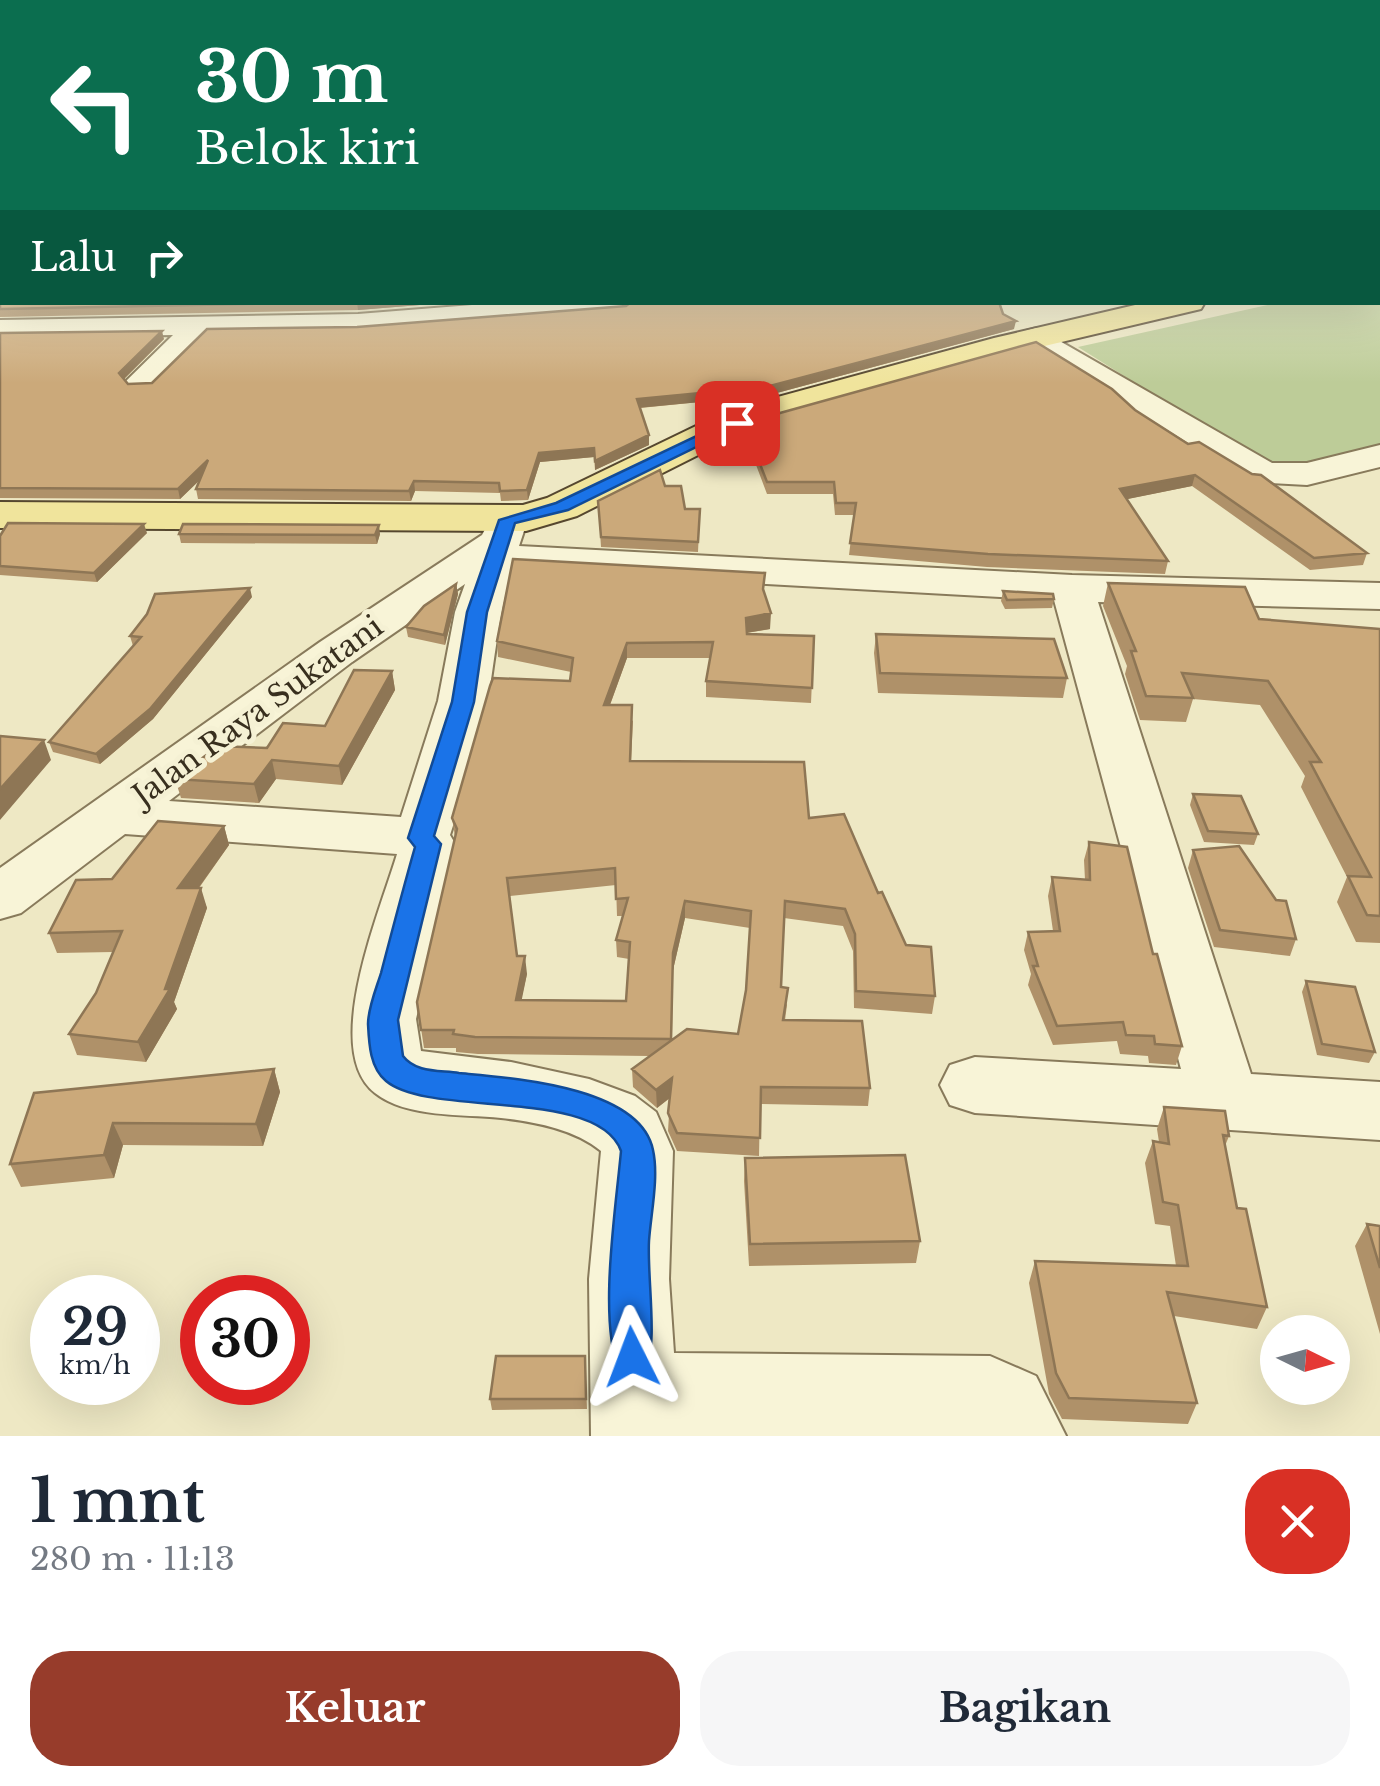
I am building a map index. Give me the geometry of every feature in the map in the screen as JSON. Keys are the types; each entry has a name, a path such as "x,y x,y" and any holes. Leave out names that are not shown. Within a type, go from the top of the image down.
{"main road":[{"name":"Jalan Raya Sukatani","path":"0,515 501,539 710,434 765,412 1058,322 1170,305"}],"street":[{"path":"0,329 169,354 358,323 569,305"},
{"path":"1058,322 1264,474 1307,474 1380,456"},
{"path":"1343,464 1380,482"},
{"path":"421,838 447,762 463,702 477,612 501,539 1072,588 1380,596"},
{"name":"Jalan Raya Sukatani","path":"0,898 336,652 501,539"},
{"path":"1072,588 1226,1102"},
{"path":"114,815 421,838 428,844 383,1020 388,1060 398,1073 416,1081 511,1091 590,1108 610,1117 631,1134 637,1151 629,1279 635,1416 990,1399 1004,1407 1022,1436"},
{"path":"0,855 58,856"},
{"path":"975,1085 1380,1111"}],"green space":[{"path":"1268,305 1380,305 1380,452 1283,476 1078,347"}],"building":[{"path":"0,305 194,305 0,309"},
{"path":"1000,305 1003,314 1016,321 751,391 709,408 700,393 637,399 649,435 595,461 594,448 539,453 527,490 500,491 499,483 414,481 409,491 196,489 208,460 178,489 0,488 0,333 162,331 119,373 128,384 152,383 207,329 357,327 626,306"},
{"path":"1036,342 1112,389 1135,410 1188,444 1199,442 1252,474 1261,475 1367,553 1314,558 1195,475 1120,489 1168,561 988,554 850,543 856,503 836,503 834,482 767,482 753,446 737,430 780,413"},
{"path":"660,470 665,486 681,486 685,509 700,509 698,542 601,537 598,501"},
{"path":"8,523 144,524 94,573 0,566 0,536"},
{"path":"183,524 379,525 375,535 179,534"},
{"path":"513,559 765,573 763,589 771,613 746,618 747,634 814,636 812,688 706,681 713,642 627,643 604,705 632,705 630,761 804,762 809,818 844,814 878,893 882,892 906,945 931,947 935,996 856,991 855,934 845,909 785,901 781,987 788,988 783,1020 862,1021 870,1088 761,1087 760,1138 677,1133 668,1113 672,1078 656,1090 632,1069 687,1029 738,1034 746,990 751,911 685,901 673,953 671,1039 475,1037 453,1034 454,1030 421,1030 417,1002 457,829 452,818 493,678 570,681 573,658 497,641","holes":["615,868 616,899 628,898 616,940 630,942 626,1001 516,1000 525,956 517,956 507,878"]},
{"path":"1108,583 1245,587 1259,619 1380,629 1380,916 1367,915 1348,876 1371,877 1310,762 1321,762 1268,681 1182,673 1193,698 1146,696 1131,651 1136,651"},
{"path":"456,584 444,635 406,627 424,606"},
{"path":"250,588 150,709 96,754 49,742 141,637 130,636 147,614 155,594"},
{"path":"1003,591 1053,594 1054,599 1007,600"},
{"path":"876,634 1054,639 1067,678 880,673"},
{"path":"354,670 392,671 339,766 272,760 254,784 175,779 218,746 267,748 283,723 325,726"},
{"path":"0,736 44,740 0,789"},
{"path":"1193,794 1241,796 1258,834 1208,831"},
{"path":"158,821 224,826 178,888 201,888 165,989 170,989 138,1042 69,1034 96,993 122,931 49,933 76,880 112,879"},
{"path":"1089,842 1127,847 1153,954 1157,954 1182,1046 1155,1044 1154,1036 1126,1035 1123,1022 1057,1026 1033,966 1038,966 1028,932 1060,931 1052,877 1090,880"},
{"path":"1239,846 1276,900 1286,901 1296,939 1220,930 1193,850"},
{"path":"1306,981 1355,987 1375,1052 1322,1044"},
{"path":"274,1069 256,1124 113,1123 104,1155 10,1164 34,1093"},
{"path":"1164,1107 1225,1111 1229,1136 1223,1135 1237,1208 1246,1209 1267,1307 1167,1292 1197,1403 1069,1398 1056,1373 1035,1261 1188,1266 1178,1205 1163,1202 1153,1141 1169,1144"},
{"path":"905,1155 920,1241 750,1244 745,1158"},
{"path":"1367,1224 1380,1226 1380,1268"},
{"path":"496,1356 585,1356 586,1399 490,1399"}],"route":[{"path":"632,1357 629,1279 637,1151 631,1134 610,1117 590,1108 511,1091 416,1081 398,1073 388,1060 383,1020 428,844 421,838 463,702 477,612 508,520 562,507 737,423"}]}
